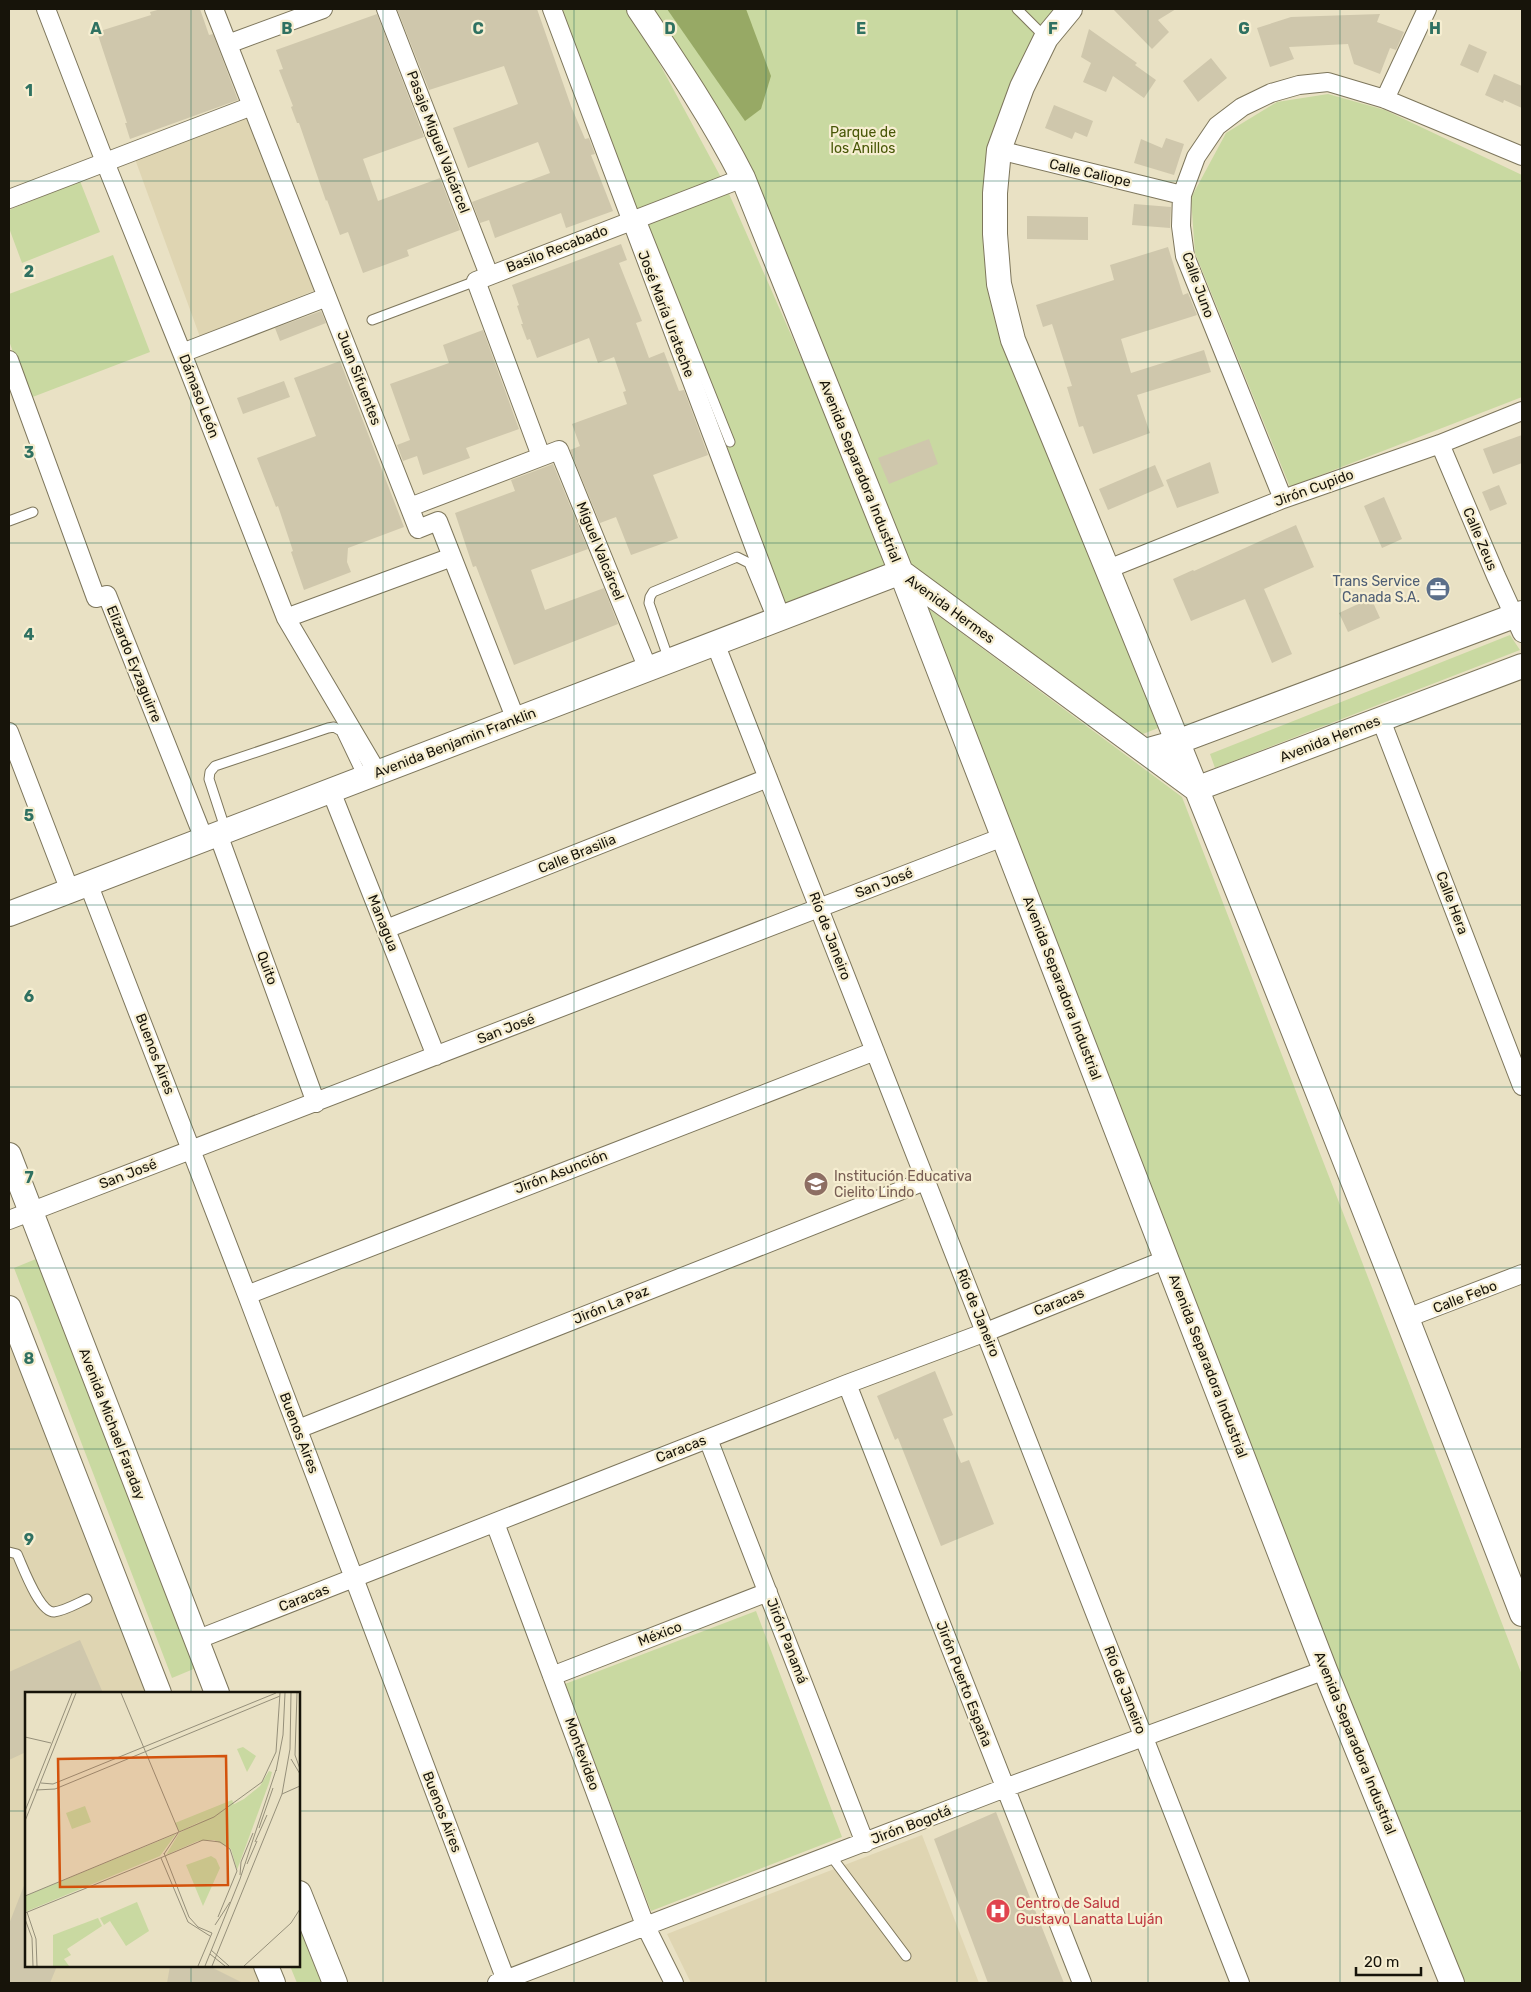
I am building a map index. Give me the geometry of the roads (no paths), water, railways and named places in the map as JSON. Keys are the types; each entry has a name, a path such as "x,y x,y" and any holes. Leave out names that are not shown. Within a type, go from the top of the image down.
{"main road":[{"name":"Avenida Separadora Industrial","path":"639,9 712,122 743,178 901,572 1325,1670 1452,1983"},
{"path":"1070,9 1046,38 1022,87 999,150 995,193 995,234 999,284 1013,340 1108,569 1196,789 1407,1318 1522,1614"},
{"name":"Avenida Benjamin Franklin","path":"9,914 901,572"},
{"name":"Avenida Hermes","path":"901,572 1196,789 1522,666"},
{"path":"1145,751 1177,742 1520,621"},
{"name":"Avenida Michael Faraday","path":"9,1155 20,1216 196,1640 213,1692"},
{"path":"9,1308 159,1692"},
{"path":"300,1896 335,1983"},
{"path":"266,1967 273,1983"}],"street":[{"name":"Dámaso León","path":"46,9 286,618 370,775"},
{"name":"Juan Sifuentes","path":"214,9 418,529 438,521 516,720"},
{"path":"228,44 323,9"},
{"name":"Pasaje Miguel Valcárcel","path":"386,9 482,278"},
{"name":"José María Urateche","path":"552,9 636,218 777,620"},
{"path":"1385,99 1427,9"},
{"name":"Calle Juno","path":"1283,499 1185,256 1181,226 1182,195 1196,157 1218,126 1242,107 1264,96 1299,85 1328,82 1385,99 1522,156"},
{"path":"9,199 252,106"},
{"name":"Calle Caliope","path":"999,150 1182,195"},
{"name":"Basilo Recabado","path":"482,278 743,178"},
{"path":"482,278 541,456"},
{"path":"182,353 327,297"},
{"name":"Elizardo Eyzaguirre","path":"9,360 96,598 107,595 216,834"},
{"name":"Jirón Cupido","path":"1108,569 1283,499 1440,444 1522,411"},
{"name":"Calle Zeus","path":"1440,444 1520,621"},
{"name":"Miguel Valcárcel","path":"410,507 559,450 659,665"},
{"path":"286,618 452,557"},
{"name":"Río de Janeiro","path":"715,643 1240,1983"},
{"name":"Calle Hera","path":"1381,720 1522,1086"},
{"name":"Buenos Aires","path":"9,732 79,887 192,1150 354,1578 503,1982"},
{"name":"Calle Brasilia","path":"386,929 768,778"},
{"name":"Managua","path":"330,791 436,1056"},
{"name":"Quito","path":"216,834 316,1103"},
{"name":"San José","path":"20,1216 1003,837"},
{"name":"Jirón Asunción","path":"247,1295 875,1052"},
{"name":"Jirón La Paz","path":"298,1429 925,1181"},
{"name":"Caracas","path":"196,1640 847,1384 986,1332 1166,1259"},
{"name":"Calle Febo","path":"1407,1318 1522,1274"},
{"name":"Jirón Puerto España","path":"847,1384 1082,1983"},
{"name":"Jirón Panamá","path":"708,1439 865,1843"},
{"name":"Montevideo","path":"495,1523 645,1925 674,1983"},
{"name":"México","path":"552,1676 768,1592"},
{"name":"Jirón Bogotá","path":"503,1982 645,1925 865,1843 1005,1788 1325,1670"}],"lane":[{"path":"1017,9 1046,38"},
{"path":"636,218 730,442"},
{"name":"Basilo Recabado","path":"372,320 482,278"},
{"path":"9,521 33,512"},
{"path":"659,665 649,603 653,592 737,557 749,564 777,620"},
{"path":"216,834 209,779 210,772 215,766 334,727 341,731 370,775"},
{"path":"9,1552 17,1554 40,1602 48,1610 56,1612 87,1599"},
{"path":"830,1856 906,1956"}],"place":[{"name":"Trans Service Canada S.A.","path":"1438,589"},
{"name":"Institución Educativa Cielito Lindo","path":"816,1184"},
{"name":"Centro de Salud Gustavo Lanatta Luján","path":"998,1911"}],"park label":[{"name":"Parque de los Anillos","path":"863,140"}]}
